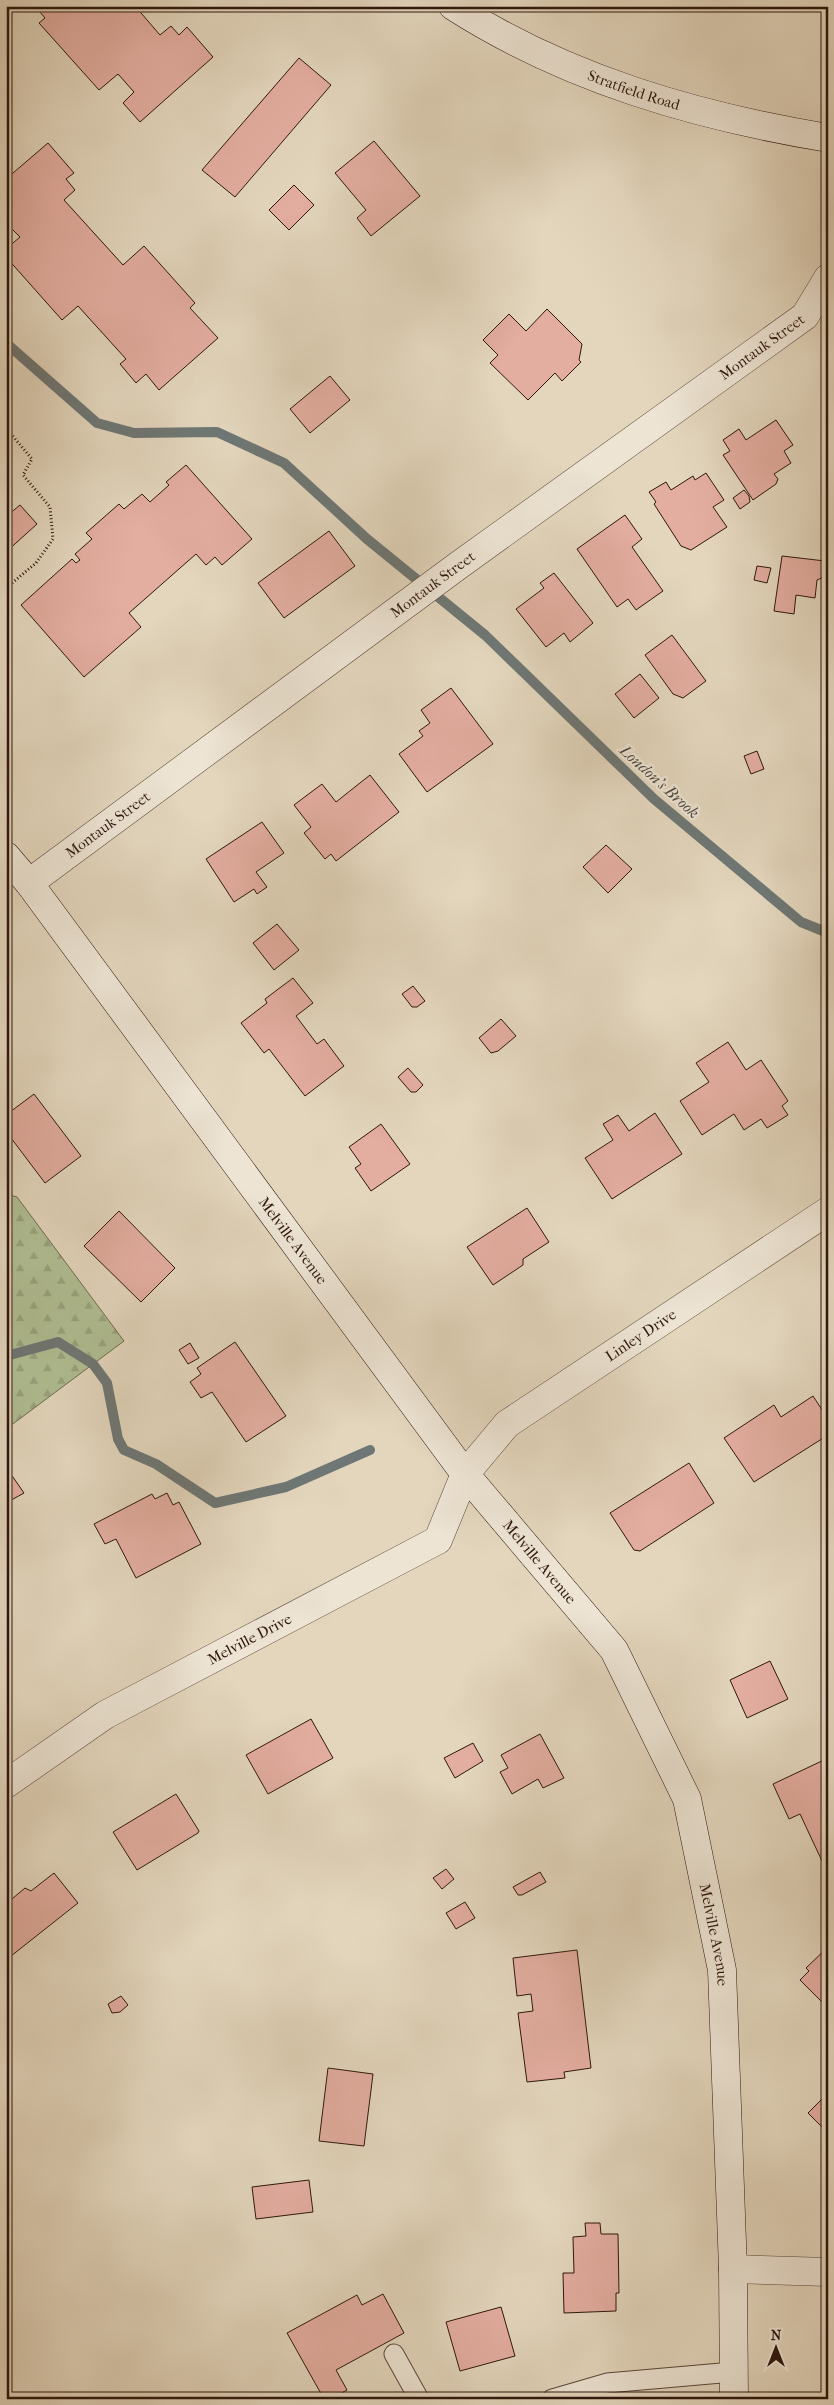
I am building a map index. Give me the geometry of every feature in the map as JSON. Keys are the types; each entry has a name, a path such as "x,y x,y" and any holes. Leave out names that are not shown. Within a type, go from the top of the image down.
{"street":[{"name":"Stratfield Road","path":"453,6 502,35 574,70 632,92 735,122 828,138"},
{"name":"Montauk Street","path":"29,883 459,565 805,316 828,278"},
{"name":"Melville Avenue","path":"6,856 29,883 465,1474 614,1650 687,1799 722,1970 733,2269 734,2386"},
{"name":"Linley Drive","path":"465,1474 507,1424 828,1211"},
{"name":"Melville Drive","path":"6,1784 105,1715 438,1540 465,1474"},
{"path":"733,2269 828,2272"}],"lane":[{"path":"394,2354 419,2399"},
{"path":"552,2399 607,2383 734,2386"}],"path":[{"path":"6,42 8,47 6,82"},
{"path":"6,428 32,459 23,475 50,506 53,539 36,562 6,588"}],"green space":[{"path":"6,1194 17,1197 124,1341 6,1429"}],"building":[{"path":"35,6 135,6 160,35 171,26 179,35 187,27 213,57 140,122 123,103 134,92 118,74 99,90 39,23 45,18"},
{"path":"299,58 331,85 235,197 202,170"},
{"path":"374,141 420,196 371,236 357,218 366,210 335,173"},
{"path":"48,143 74,173 66,179 75,190 64,200 123,265 144,246 195,303 190,308 218,338 159,390 146,374 136,383 120,364 126,359 78,306 62,320 6,257 6,249 20,237 6,223 6,179"},
{"path":"294,185 314,205 289,230 269,210"},
{"path":"547,309 582,344 579,360 581,362 562,381 555,373 528,400 490,363 498,355 483,340 509,314 526,331"},
{"path":"330,376 350,400 310,433 290,409"},
{"path":"776,420 793,445 784,451 791,463 774,474 778,479 776,484 753,500 723,455 730,451 723,440 739,429 746,440"},
{"path":"186,465 252,539 222,565 215,557 206,565 196,554 129,613 141,627 84,677 21,605 72,559 76,563 80,560 75,554 92,539 86,533 119,504 124,509 142,494 150,502 169,485 166,482"},
{"path":"706,473 724,500 713,507 727,527 691,550 681,546 654,504 656,502 649,492 666,482 671,490 693,476 695,480"},
{"path":"744,490 749,496 750,502 740,509 733,498"},
{"path":"20,505 37,524 6,552 6,512 8,515"},
{"path":"625,515 642,539 632,547 663,591 636,610 628,599 617,607 577,549"},
{"path":"329,531 355,566 284,618 258,583"},
{"path":"782,556 825,561 822,578 817,580 815,598 796,595 794,614 774,611"},
{"path":"757,566 771,568 767,583 754,580"},
{"path":"554,573 593,623 570,642 564,633 546,647 516,609 544,588 540,583"},
{"path":"672,635 706,681 683,698 673,694 645,655"},
{"path":"640,674 659,698 634,718 615,694"},
{"path":"451,688 493,744 427,792 399,754 423,736 419,731 430,723 421,710"},
{"path":"757,751 764,769 751,774 744,756"},
{"path":"370,775 399,812 336,861 331,854 325,859 304,833 311,827 294,805 322,784 336,802"},
{"path":"262,822 284,853 256,872 267,887 257,894 254,889 234,902 206,859"},
{"path":"606,845 632,869 608,893 583,867"},
{"path":"277,924 299,950 274,970 253,943"},
{"path":"293,978 313,1003 296,1016 317,1044 324,1039 344,1066 305,1096 269,1049 264,1053 241,1023 267,1003 265,999"},
{"path":"413,986 425,1001 417,1007 412,1007 402,994"},
{"path":"501,1019 516,1036 498,1051 491,1053 479,1038"},
{"path":"728,1042 746,1070 761,1060 788,1101 782,1106 788,1115 767,1128 761,1119 744,1130 734,1114 702,1135 680,1101 709,1082 696,1063"},
{"path":"408,1068 423,1085 416,1092 411,1092 398,1077"},
{"path":"34,1094 81,1156 45,1183 11,1138 6,1142 6,1115"},
{"path":"655,1113 682,1154 612,1199 585,1158 613,1140 603,1124 618,1115 629,1131"},
{"path":"381,1124 410,1164 371,1191 355,1168 361,1164 349,1147"},
{"path":"527,1208 549,1242 523,1259 523,1265 493,1285 467,1247"},
{"path":"119,1211 175,1268 141,1302 84,1246"},
{"path":"235,1342 286,1416 246,1442 212,1392 201,1398 190,1382 201,1374 197,1368"},
{"path":"190,1343 199,1358 188,1364 179,1350"},
{"path":"813,1396 828,1419 828,1435 754,1482 724,1438 774,1405 781,1417"},
{"path":"689,1463 714,1503 640,1551 634,1550 610,1513"},
{"path":"6,1467 24,1493 6,1503"},
{"path":"167,1493 173,1505 179,1502 201,1544 136,1578 116,1539 105,1544 94,1524 152,1494 155,1499"},
{"path":"770,1661 788,1699 747,1718 730,1680"},
{"path":"311,1719 333,1758 268,1794 246,1755"},
{"path":"540,1734 564,1778 543,1788 538,1779 512,1794 500,1772 508,1768 501,1755"},
{"path":"473,1743 483,1761 455,1778 444,1758"},
{"path":"824,1760 828,1767 828,1858 822,1861 800,1814 789,1819 773,1784"},
{"path":"176,1794 199,1831 198,1833 137,1870 113,1832"},
{"path":"446,1869 454,1879 442,1889 433,1878"},
{"path":"540,1872 546,1882 522,1895 518,1895 513,1887"},
{"path":"54,1873 78,1903 6,1960 6,1904 25,1888 31,1891"},
{"path":"465,1902 475,1918 456,1929 446,1913"},
{"path":"828,1947 828,2003 825,2005 800,1980 809,1971 806,1968"},
{"path":"577,1950 591,2068 564,2072 565,2078 527,2082 518,2013 533,2011 531,1994 517,1996 513,1958"},
{"path":"121,1996 128,2005 120,2012 112,2013 108,2004"},
{"path":"328,2068 373,2074 364,2146 319,2141"},
{"path":"828,2093 828,2133 808,2113"},
{"path":"309,2180 313,2212 256,2219 252,2187"},
{"path":"585,2223 600,2223 601,2234 618,2234 619,2293 616,2293 616,2311 564,2313 563,2273 574,2273 573,2237 586,2236"},
{"path":"383,2294 404,2333 336,2370 347,2390 331,2399 324,2399 287,2333 357,2295 362,2305"},
{"path":"501,2307 515,2356 460,2371 446,2322"}],"waterway":[{"name":"London's Brook","path":"6,343 97,423 134,433 217,432 284,463 367,539 485,635 654,799 801,922 828,933"},
{"path":"6,1356 58,1342 93,1364 107,1383 118,1439 124,1450 156,1464 215,1503 286,1487 370,1450"}]}
